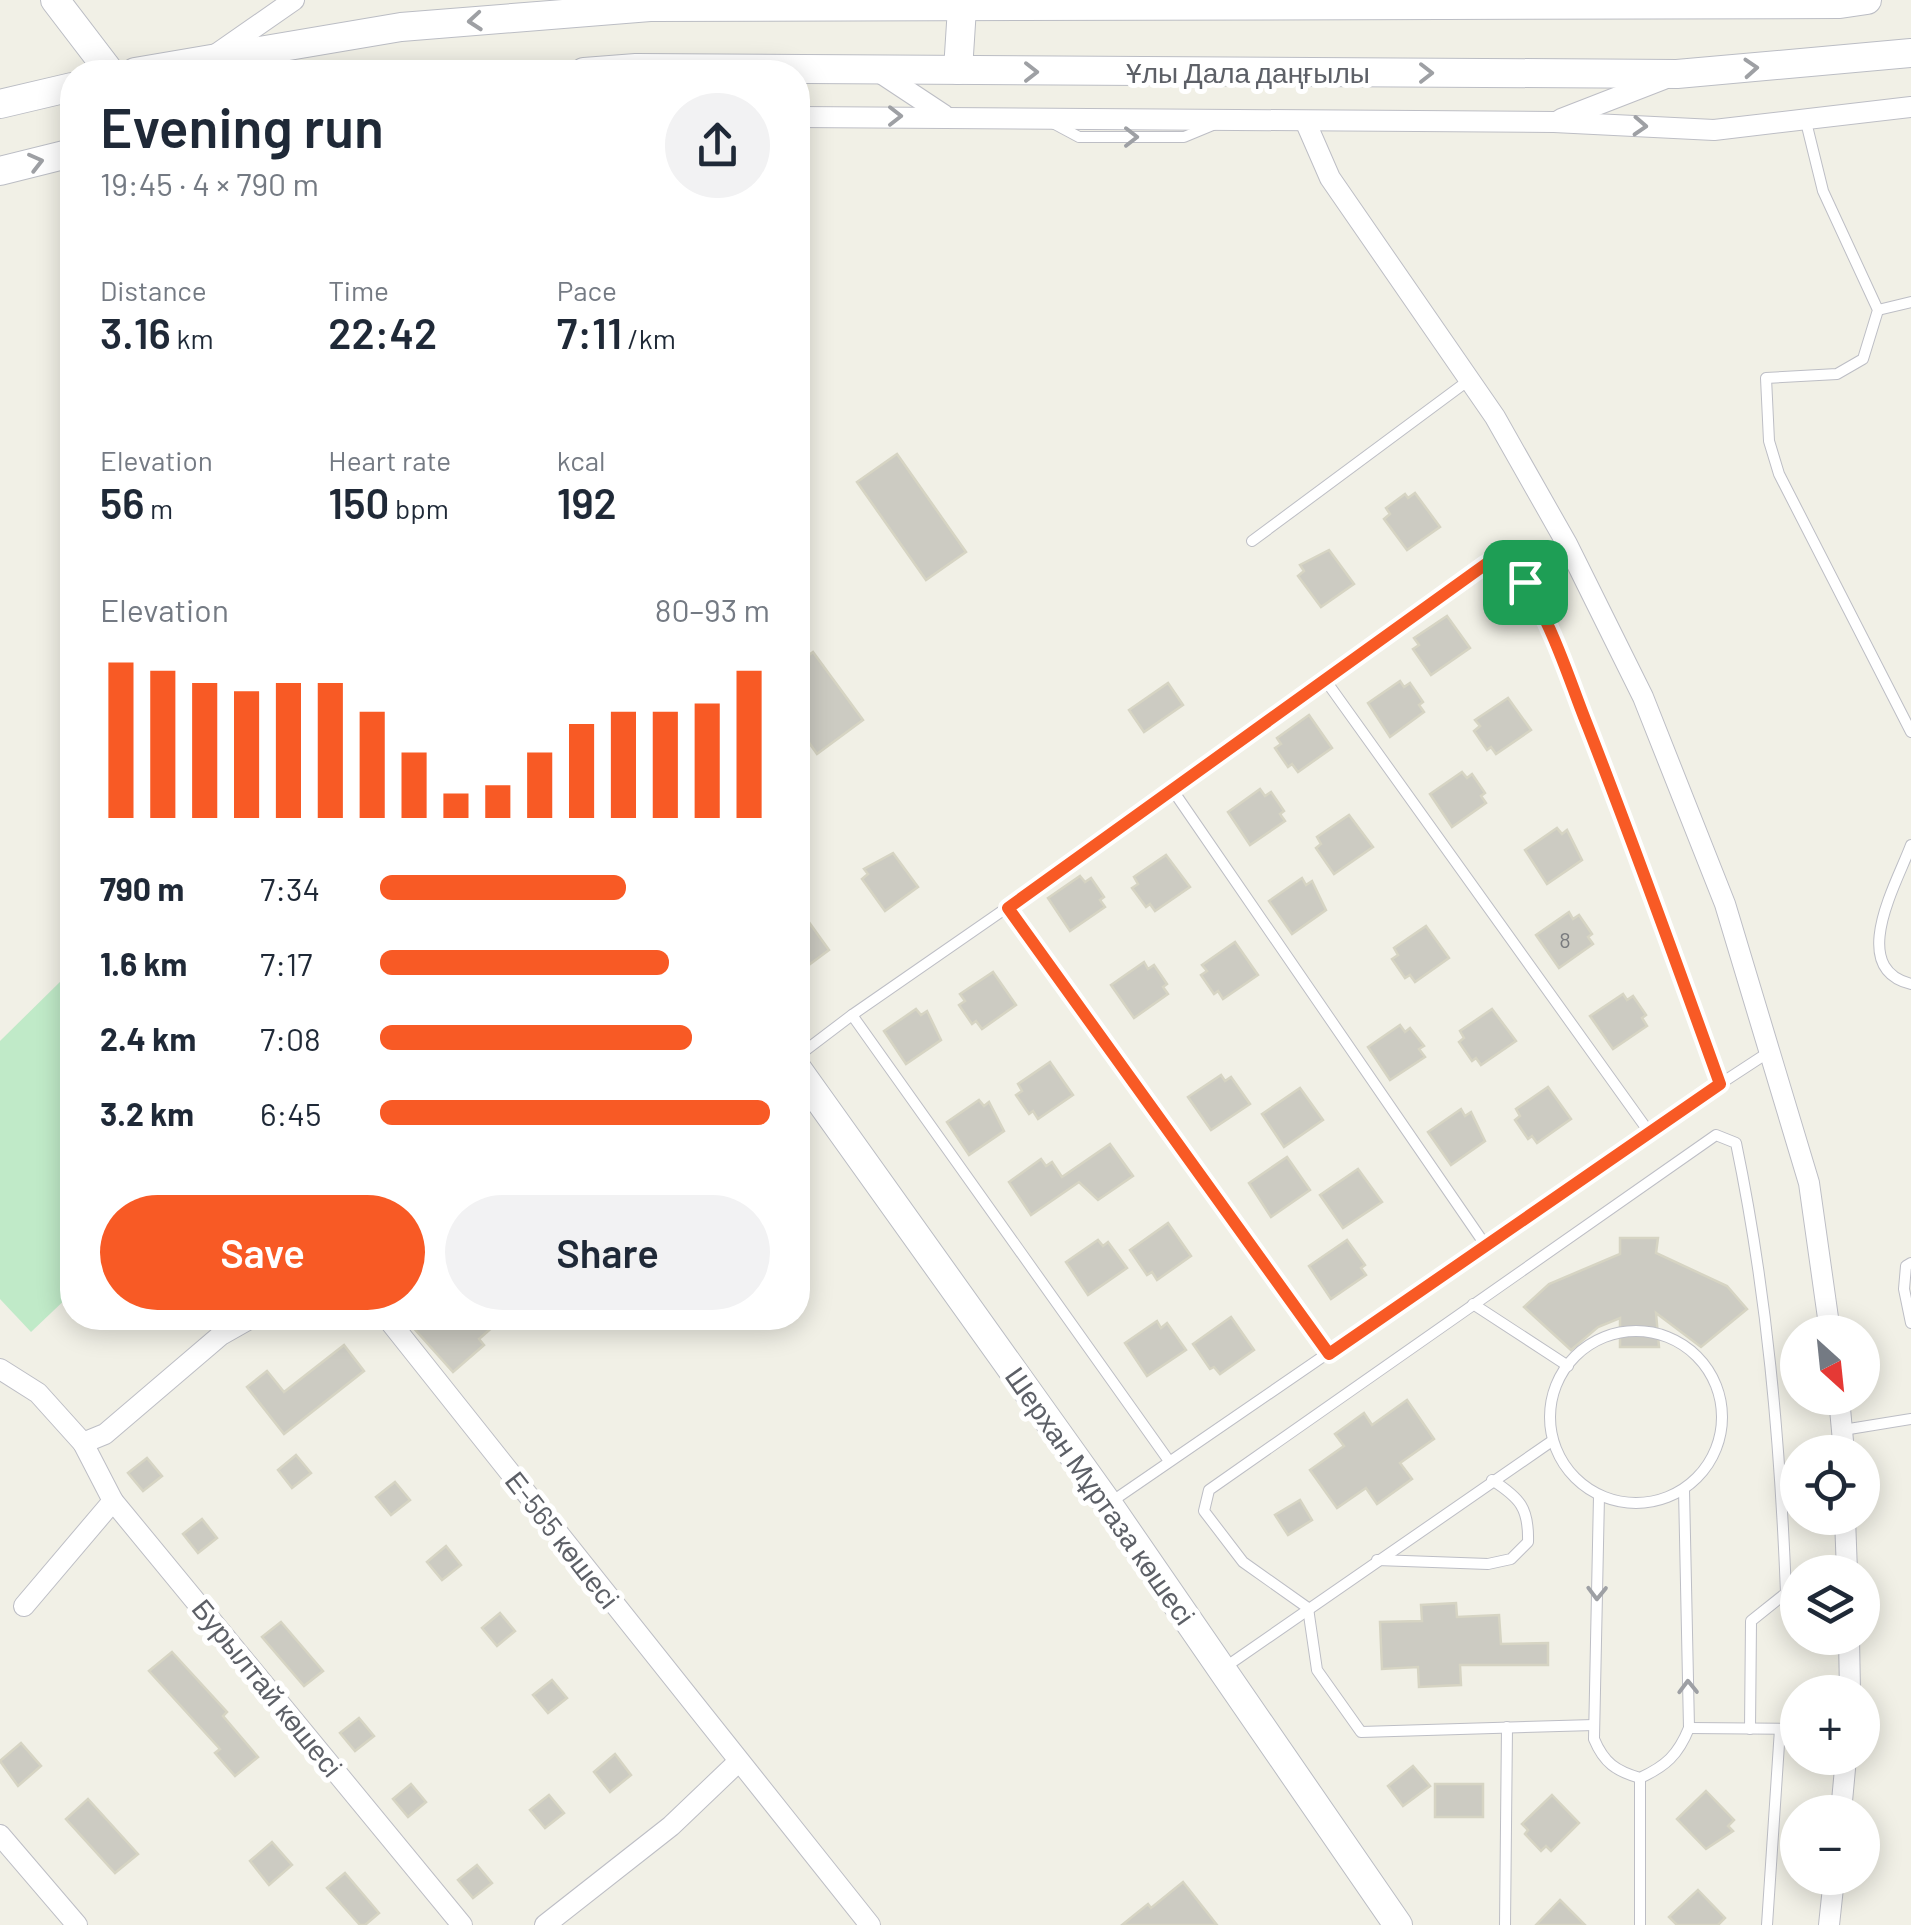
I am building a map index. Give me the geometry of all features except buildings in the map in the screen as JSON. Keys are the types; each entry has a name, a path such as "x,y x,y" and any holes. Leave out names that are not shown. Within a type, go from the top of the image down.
{"main road":[{"path":"54,0 101,60"},
{"path":"194,60 401,27 650,6 1844,1"},
{"path":"956,4 958,70"},
{"name":"Ұлы Дала даңғылы","path":"810,69 1677,74 1911,53"},
{"path":"0,104 60,89"},
{"path":"0,171 60,157"},
{"name":"Шерхан Мұртаза көшесі","path":"810,1087 1108,1504 1398,1925"}],"street":[{"path":"214,56 294,0"},
{"path":"874,69 946,116"},
{"path":"1554,122 1677,74"},
{"path":"810,117 1554,122 1714,130 1911,108"},
{"path":"1306,123 1330,178 1470,379 1568,544 1643,697 1725,904 1809,1183 1828,1315"},
{"path":"84,1443 105,1434 232,1330"},
{"name":"Е-565 көшесі","path":"397,1330 737,1763 870,1925"},
{"name":"Бурылтай көшесі","path":"0,1370 38,1393 84,1443 113,1501 462,1925"},
{"path":"1841,1415 1843,1435"},
{"path":"24,1606 113,1501"},
{"path":"545,1925 671,1826 737,1763"},
{"path":"0,1835 77,1925"},
{"path":"1829,1925 1832,1895"}],"lane":[{"path":"1806,122 1823,191 1869,283 1878,310 1863,359 1837,374 1766,378 1767,418 1779,474 1911,732"},
{"path":"1878,310 1911,302"},
{"path":"1252,540 1470,379"},
{"path":"810,1047 1174,792 1486,564 1508,564 1525,582 1555,643 1642,866 1720,1084"},
{"path":"1326,681 1649,1132"},
{"path":"1174,792 1486,1246"},
{"path":"1911,846 1876,938 1882,961 1900,981 1911,984"},
{"path":"1008,908 1329,1354"},
{"path":"852,1016 1170,1461"},
{"path":"1108,1504 1769,1052"},
{"path":"1594,1725 1361,1732 1316,1670 1308,1608 1243,1562 1204,1510 1209,1490 1716,1134 1736,1143 1767,1310 1780,1437 1786,1593 1751,1621 1750,1729"},
{"path":"1911,1262 1906,1266 1904,1290 1911,1323"},
{"path":"1473,1304 1568,1366"},
{"path":"1638,1330 1660,1334 1700,1361 1716,1386 1720,1428 1705,1469 1684,1489 1657,1501 1628,1504 1599,1496 1572,1474 1552,1441 1550,1415 1556,1386 1568,1366 1594,1343 1615,1333 1638,1330"},
{"path":"1843,1430 1911,1420"},
{"path":"1222,1670 1552,1441"},
{"path":"1376,1560 1488,1564 1511,1559 1528,1542 1528,1516 1519,1497 1492,1480"},
{"path":"1599,1496 1594,1725 1601,1756 1618,1772 1640,1778 1665,1766 1680,1750 1689,1728 1684,1489"},
{"path":"1505,1925 1506,1728"},
{"path":"1689,1728 1780,1729 1767,1925"},
{"path":"1640,1778 1640,1925"}],"green space":[{"path":"60,982 60,1304 31,1332 0,1299 0,1041"}],"route":[{"path":"1486,564 1508,564 1525,582 1555,643 1642,866 1720,1084 1329,1354 1008,908 1486,564"}]}
